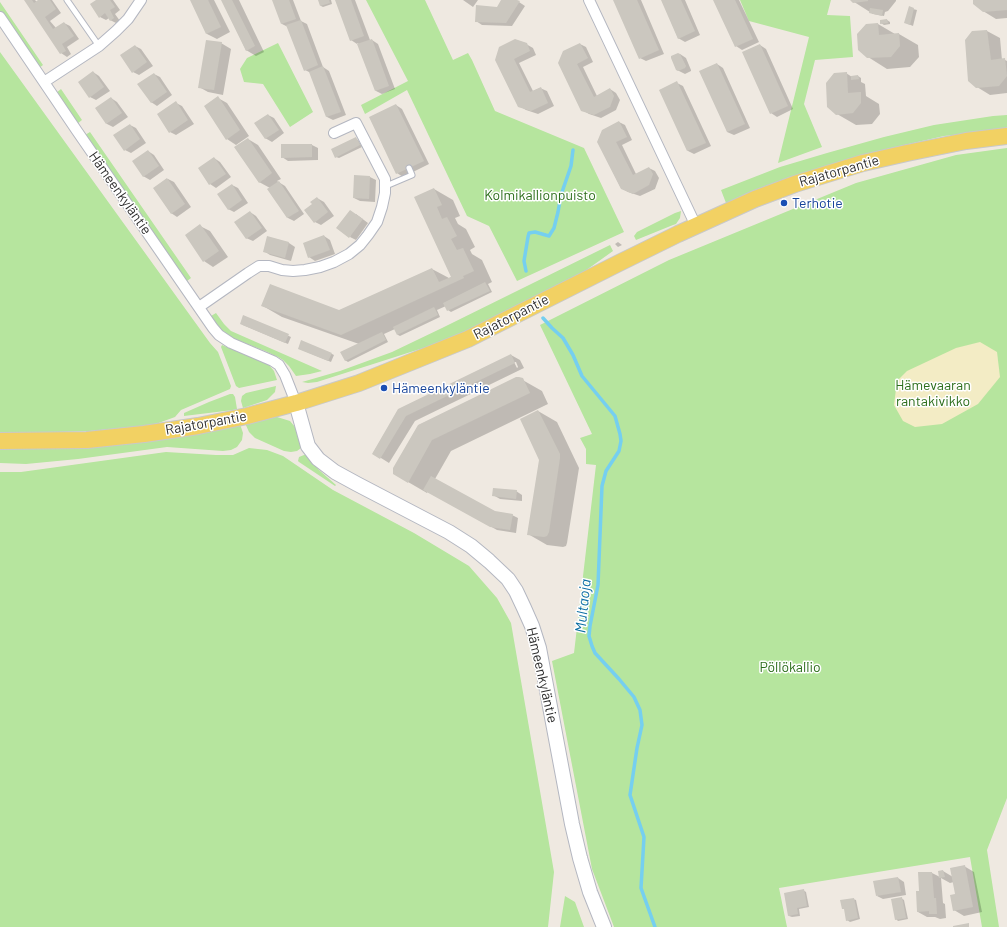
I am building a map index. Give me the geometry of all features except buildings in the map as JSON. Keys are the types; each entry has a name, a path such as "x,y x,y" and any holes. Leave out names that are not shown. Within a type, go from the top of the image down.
{"main road":[{"name":"Rajatorpantie","path":"0,440 87,440 144,434 198,426 296,403 359,383 468,339 621,262 755,199 843,169 907,153 966,141 1007,136"}],"street":[{"path":"44,82 99,46 128,19 141,0"},
{"path":"589,0 696,226"},
{"name":"Hämeenkyläntie","path":"0,17 213,328 219,335 231,343 279,365 285,375 296,403 308,446 318,459 335,472 449,532 471,546 489,561 508,580 516,591 532,626 539,648 572,824 590,892 604,927"},
{"path":"199,307 259,266 269,266 282,270 293,271 320,267 349,254 360,245 377,222 385,193 385,179 356,123 334,133"}],"lane":[{"path":"67,0 99,46"},
{"path":"386,186 412,175 409,168"}],"green space":[{"name":"Kolmikallionpuisto","path":"366,0 425,0 453,60 468,53 495,111 584,148 624,232 517,281 489,226 467,216 407,90 365,114 361,105 408,81"},
{"path":"740,0 831,0 827,15 850,16 853,57 815,60 804,104 822,147 778,163 809,37 749,21"},
{"path":"0,2 43,65 39,68 0,11"},
{"path":"278,43 313,112 290,127 263,84 244,82 240,69 247,58"},
{"path":"0,52 218,352 231,386 230,389 181,410 175,417 153,425 90,431 27,433 0,432"},
{"path":"61,89 82,120 77,124 56,93"},
{"path":"1007,115 1007,129 944,136 878,151 804,174 726,203 721,190 780,167 884,137 934,125"},
{"path":"90,132 191,278 187,281 85,135"},
{"name":"Pöllökallio","path":"1007,148 1007,798 987,850 999,927 982,927 970,857 779,888 787,927 614,927 592,869 552,661 574,653 596,465 586,464 586,449 580,438 592,434 540,325 669,260 856,183 956,155"},
{"path":"681,211 680,218 676,224 636,240 634,236 637,232"},
{"path":"610,245 613,251 578,276 465,332 442,342 317,382 302,382 340,371 392,352"},
{"path":"216,313 231,331 322,371 296,376 283,360 235,339 219,328 211,316"},
{"path":"222,345 269,365 274,371 277,380 239,388 236,386 221,347"},
{"path":"276,386 275,392 267,400 243,408 241,401 242,396 246,393"},
{"path":"233,394 235,397 237,409 184,416 184,413"},
{"path":"269,417 277,417 290,421 295,427 302,445 301,448 297,451 284,451 255,438 249,432 245,423"},
{"path":"240,424 243,433 242,440 237,447 231,450 223,451 167,447 78,459 26,464 0,463 0,447"},
{"path":"249,448 267,450 283,456 333,490 414,533 469,566 497,598 511,623 554,872 548,927 0,927 0,472 21,472 166,452 233,455"},
{"path":"307,455 319,470 336,485 335,486 299,462 299,457"},
{"path":"565,896 575,902 584,927 560,927"}],"sand":[{"name":"Hämevaaran rantakivikko","path":"980,342 997,352 1000,377 978,404 942,424 915,427 903,421 894,405 897,381 907,371 956,348"}],"waterway":[{"name":"Multaoja","path":"526,271 524,261 529,233 535,232 549,236 554,228 561,195 571,166 573,150"},
{"name":"Multaoja","path":"543,318 563,338 573,355 582,376 615,416 620,434 621,441 619,451 606,471 602,486 598,585 589,636 595,653 634,697 640,710 642,725 630,795 644,837 641,888 655,927"}],"place":[{"name":"Terhotie","path":"784,203"},
{"name":"Hämeenkyläntie","path":"384,388"}]}
